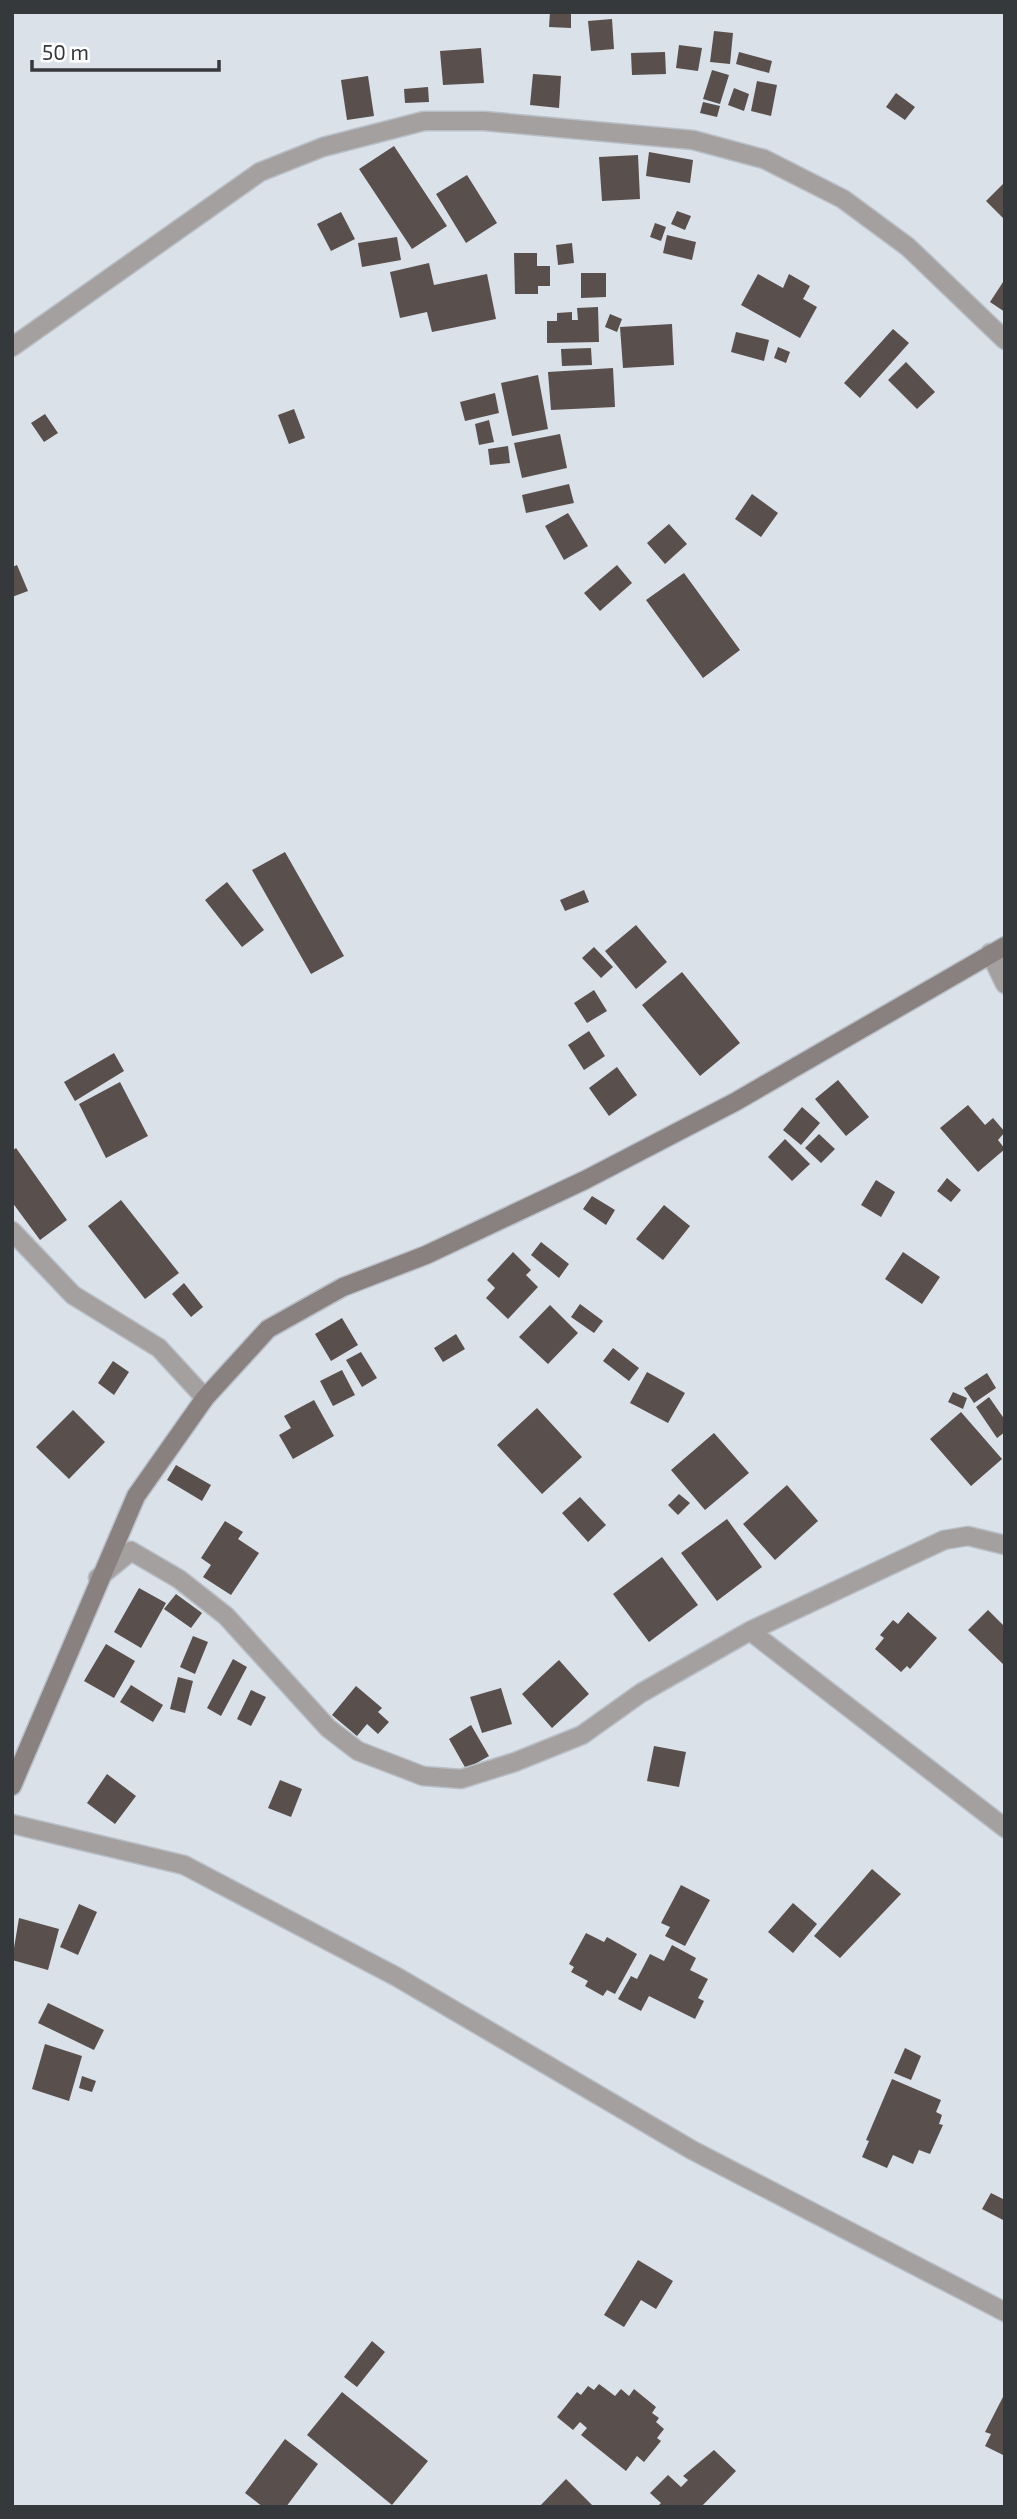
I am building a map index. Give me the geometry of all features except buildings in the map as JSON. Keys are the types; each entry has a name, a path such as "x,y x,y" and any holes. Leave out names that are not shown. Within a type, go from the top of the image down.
{"street":[{"path":"12,347 260,172 323,147 425,121 484,121 693,140 764,159 843,199 908,247 1005,340"},
{"path":"12,1786 98,1578 136,1496 205,1398 268,1329 343,1287 426,1255 585,1180 735,1101 997,950 1005,984"},
{"path":"12,1230 73,1295 159,1348 205,1398"},
{"path":"98,1578 131,1551 179,1579 226,1616 328,1728 358,1751 423,1776 461,1779 515,1762 582,1735 641,1693 750,1630 944,1540 968,1536 1005,1545"},
{"path":"750,1630 1005,1828"},
{"path":"12,1824 184,1865 397,1977 692,2150 1005,2312"}]}
